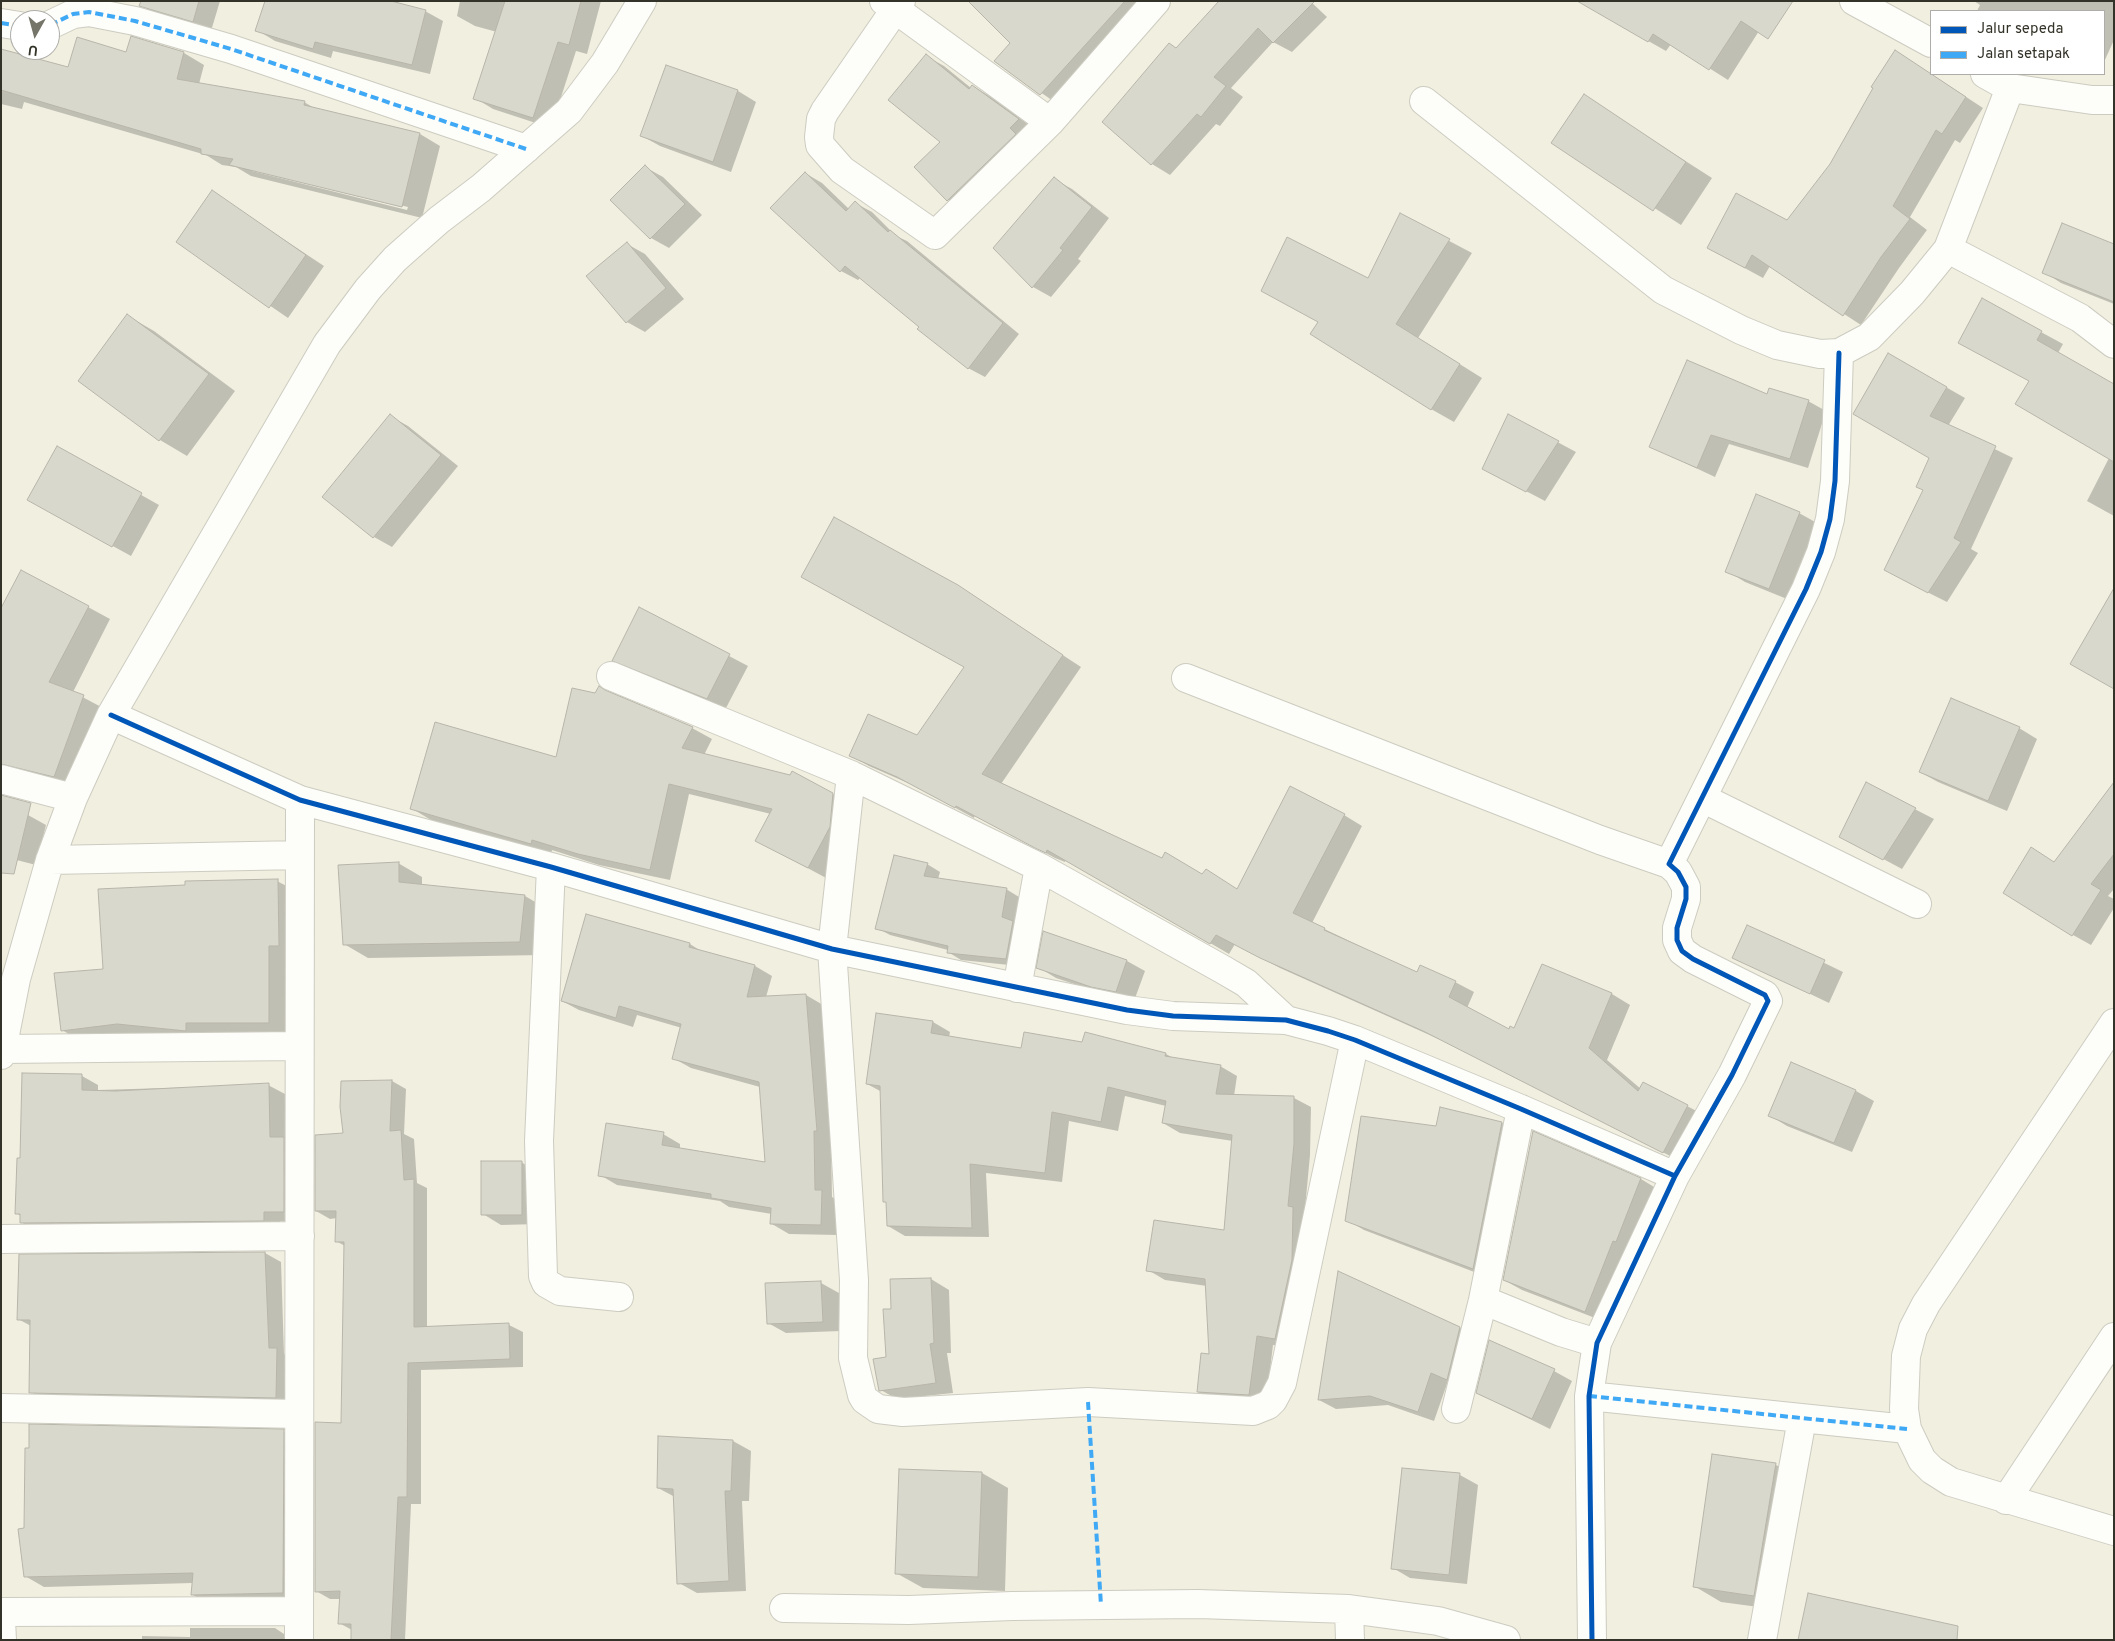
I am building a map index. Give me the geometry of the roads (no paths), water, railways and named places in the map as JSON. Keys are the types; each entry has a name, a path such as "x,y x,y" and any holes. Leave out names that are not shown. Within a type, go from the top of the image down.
{"street":[{"path":"299,1046 2,1052 9,977 73,798 111,715 327,344 368,289 395,259 439,220 481,188 569,111 605,63 642,1"},
{"path":"1050,122 894,4 821,119 819,137 820,145 842,170 935,235 1050,122 1156,1"},
{"path":"1859,2 1930,42"},
{"path":"60,20 74,14 88,12 135,21 231,49 526,149"},
{"path":"1987,75 2010,88 2092,100 2114,100"},
{"path":"1424,101 1663,290 1741,330 1777,345 1820,354 1839,353 1869,337 1912,293 1948,249 2010,88"},
{"path":"1948,249 2080,318 2114,344"},
{"path":"1669,864 1806,589 1821,552 1830,519 1835,481 1839,353"},
{"path":"611,676 851,775 1039,866 1230,974 1246,984 1286,1020"},
{"path":"1186,678 1591,836 1669,864 1678,872 1686,887 1686,899 1677,928 1677,940 1682,951 1693,959 1765,995 1768,1001 1732,1075 1675,1176 1597,1343 1589,1396 1592,1640"},
{"path":"111,715 300,800 551,867 832,949 1127,1010 1164,1015 1286,1020 1355,1040 1675,1176"},
{"path":"851,775 832,949 854,1280 854,1358 859,1388 865,1400 878,1409 889,1411 1088,1402 1253,1411 1268,1405 1274,1400 1282,1383 1355,1040"},
{"path":"1,778 73,798"},
{"path":"1702,798 1917,904"},
{"path":"299,1640 300,800"},
{"path":"50,860 300,855"},
{"path":"1017,988 1039,866"},
{"path":"551,867 539,1141 542,1276 546,1283 560,1291 619,1297"},
{"path":"2114,1023 1931,1296 1913,1329 1906,1356 1904,1382 1904,1409 1907,1429 1922,1460 1932,1470 1951,1482 2114,1531"},
{"path":"1456,1409 1482,1300 1521,1109"},
{"path":"1,1239 300,1236"},
{"path":"1482,1300 1567,1334 1597,1343"},
{"path":"2006,1500 2114,1337"},
{"path":"1589,1396 1907,1429"},
{"path":"1,1408 299,1414"},
{"path":"1762,1640 1802,1418"},
{"path":"784,1608 908,1610 1012,1606 1198,1604 1349,1610 1438,1621 1506,1640"},
{"path":"1349,1610 1350,1640"},
{"path":"1,1612 299,1611"},
{"path":"1,1620 2,1640"}]}
